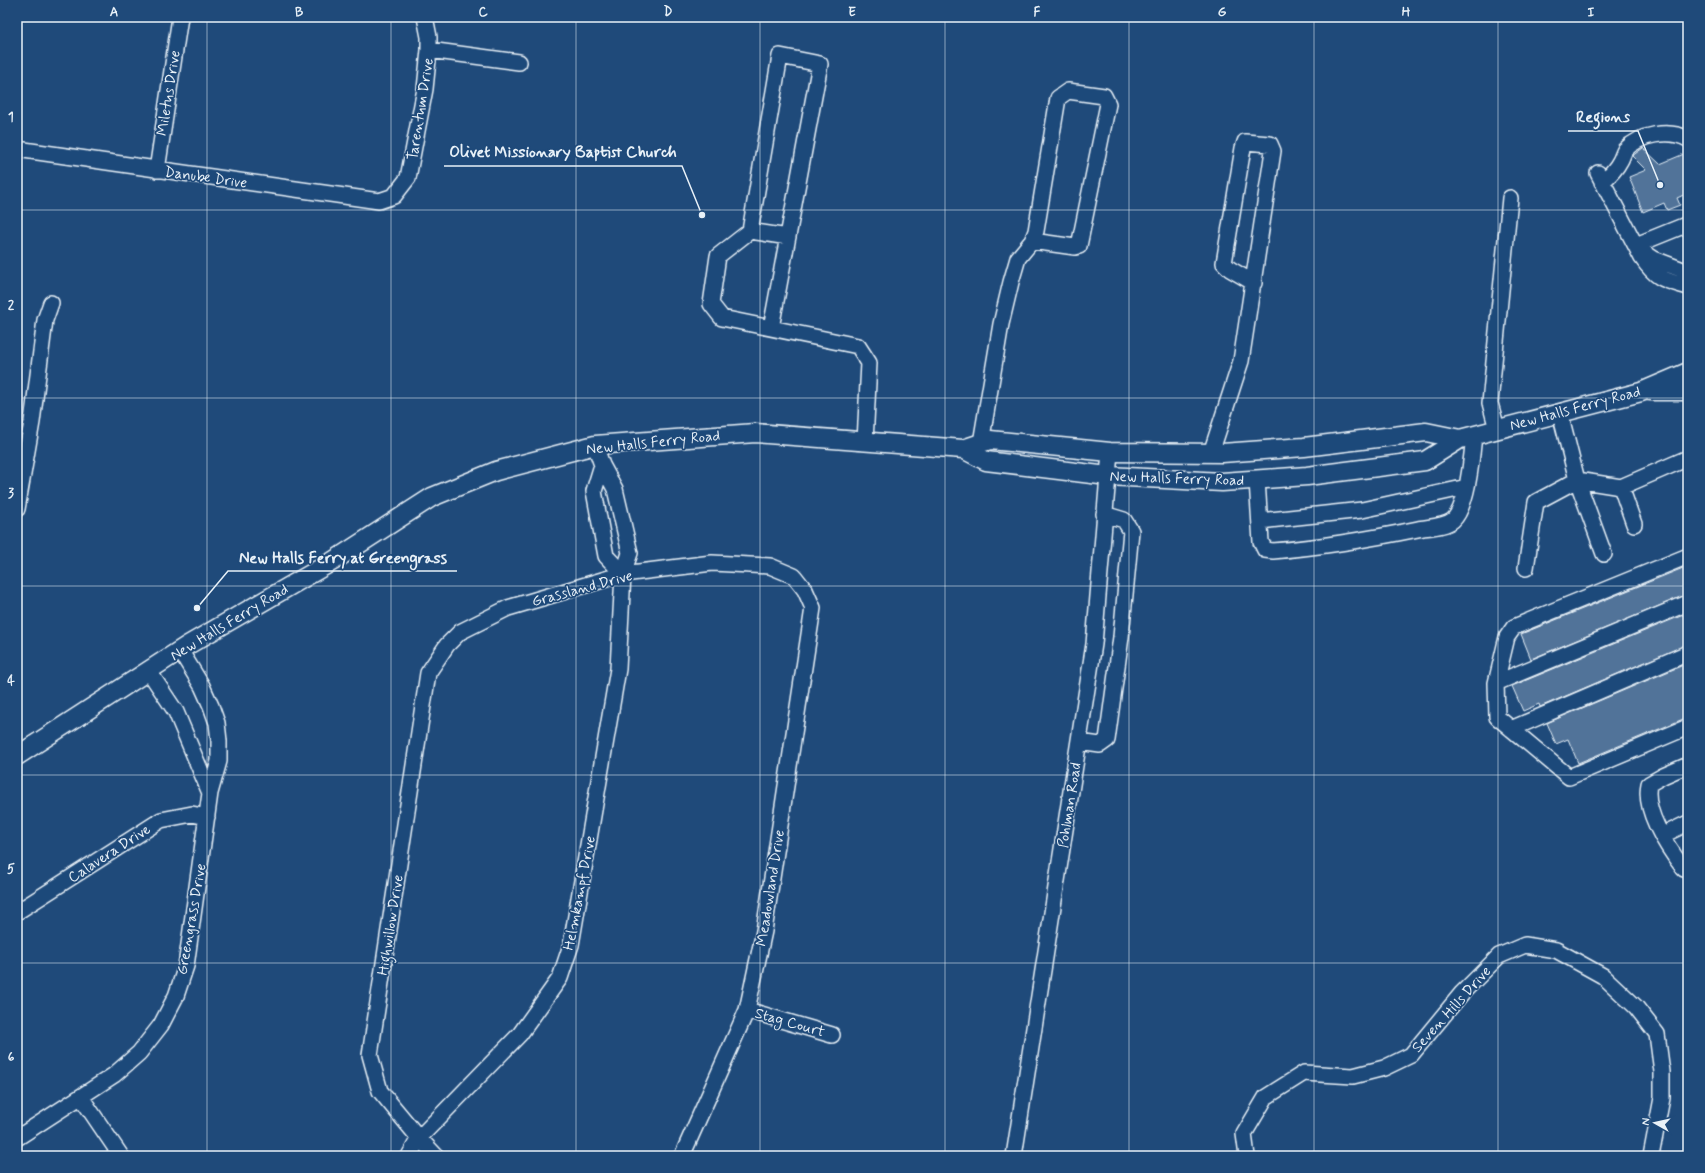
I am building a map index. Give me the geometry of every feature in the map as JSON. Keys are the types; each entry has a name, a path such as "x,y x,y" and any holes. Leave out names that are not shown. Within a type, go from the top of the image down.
{"main road":[{"name":"New Halls Ferry Road","path":"962,449 986,462 1108,476 1222,482 1307,476 1425,461 1467,437 1641,392 1687,371"},
{"path":"1641,392 1688,391"},
{"name":"New Halls Ferry Road","path":"17,756 180,650 333,561 432,497 496,471 595,445 755,432 962,449 990,440 1110,452 1211,453 1304,447 1426,432 1467,437"}],"street":[{"name":"Miletus Drive","path":"157,170 180,17"},
{"name":"Tarentum Drive","path":"394,196 408,178 425,88 430,37 425,17"},
{"path":"429,50 519,62"},
{"path":"771,328 820,64 780,56 750,231 718,256 711,304 722,318 858,346 869,363 865,442"},
{"path":"981,443 1001,324 1011,282 1018,258 1032,241 1036,232 1058,98 1068,91 1104,96 1108,104 1079,246 1075,247 1032,241"},
{"path":"1688,139 1683,136 1655,134 1641,139 1625,150 1615,169 1600,178 1650,271 1668,282 1688,299"},
{"path":"1211,453 1241,361 1254,283 1274,151 1270,144 1245,142 1224,263 1230,269 1254,283"},
{"name":"Danube Drive","path":"17,148 157,170 379,201 394,196"},
{"path":"1498,429 1490,403 1510,198"},
{"path":"1637,246 1688,224"},
{"path":"750,231 788,237"},
{"path":"1637,246 1654,259 1688,272"},
{"path":"1668,282 1688,287"},
{"path":"17,508 32,422 45,320 51,303"},
{"path":"1560,413 1577,480 1604,554"},
{"path":"1257,480 1261,542 1265,550 1273,552 1326,546 1447,523 1454,519 1467,486 1470,473 1467,437"},
{"name":"Helmkampf Drive","path":"409,1156 419,1138 520,1034 560,978 571,945 618,669 623,574 630,553 615,489 602,465 595,445"},
{"name":"Pohlman Road","path":"1014,1156 1095,633 1110,452"},
{"path":"1526,568 1536,502 1577,480 1621,487 1688,458"},
{"path":"602,465 594,491 606,556 623,574"},
{"path":"1260,521 1362,510 1467,486"},
{"path":"1621,487 1634,524"},
{"path":"1078,742 1100,744 1107,740 1121,637 1131,530 1124,520 1104,514"},
{"path":"1688,556 1514,627 1507,637 1496,683 1497,716 1569,777 1688,727"},
{"name":"Grassland Drive","path":"428,673 447,645 460,632 508,608 623,574 712,563 770,566 794,576 805,590 813,608"},
{"path":"1496,683 1688,602"},
{"name":"Meadowland Drive","path":"682,1156 747,1010 764,931 813,608"},
{"path":"1095,633 1121,637"},
{"name":"Greengrass Drive","path":"17,1138 114,1075 139,1053 161,1025 176,996 186,966 208,817 210,793 219,762 217,723 202,686 180,650"},
{"path":"1511,729 1688,653"},
{"name":"Greengrass Drive","path":"148,670 176,712 210,793"},
{"name":"Highwillow Drive","path":"428,673 370,1056 380,1091 436,1156"},
{"path":"1688,765 1649,784 1647,794 1649,807 1670,851 1684,869 1688,870"},
{"name":"Calavera Drive","path":"17,912 161,820 192,814 208,817"},
{"path":"1662,835 1688,823"},
{"name":"Seven Hills Drive","path":"1247,1156 1244,1134 1266,1097 1304,1073 1353,1076 1384,1068 1411,1055 1462,993 1499,956 1525,945 1556,950 1603,976 1636,1007 1657,1034 1662,1072 1662,1098 1651,1156"},
{"name":"Stag Court","path":"747,1010 832,1035"},
{"path":"82,1097 121,1156"}],"building":[{"path":"1643,148 1660,164 1684,154 1688,164 1688,193 1677,198 1680,205 1667,210 1664,203 1643,212 1629,177 1646,170 1632,156"},
{"path":"1688,566 1688,594 1531,659 1521,634"},
{"path":"1688,613 1688,644 1540,707 1539,704 1523,711 1512,686"},
{"path":"1688,663 1688,717 1578,763 1568,739 1556,744 1547,723"}],"place":[{"name":"Regions","path":"1660,185"},
{"name":"Olivet Missionary Baptist Church","path":"702,215"},
{"name":"New Halls Ferry at Greengrass","path":"197,608"}]}
